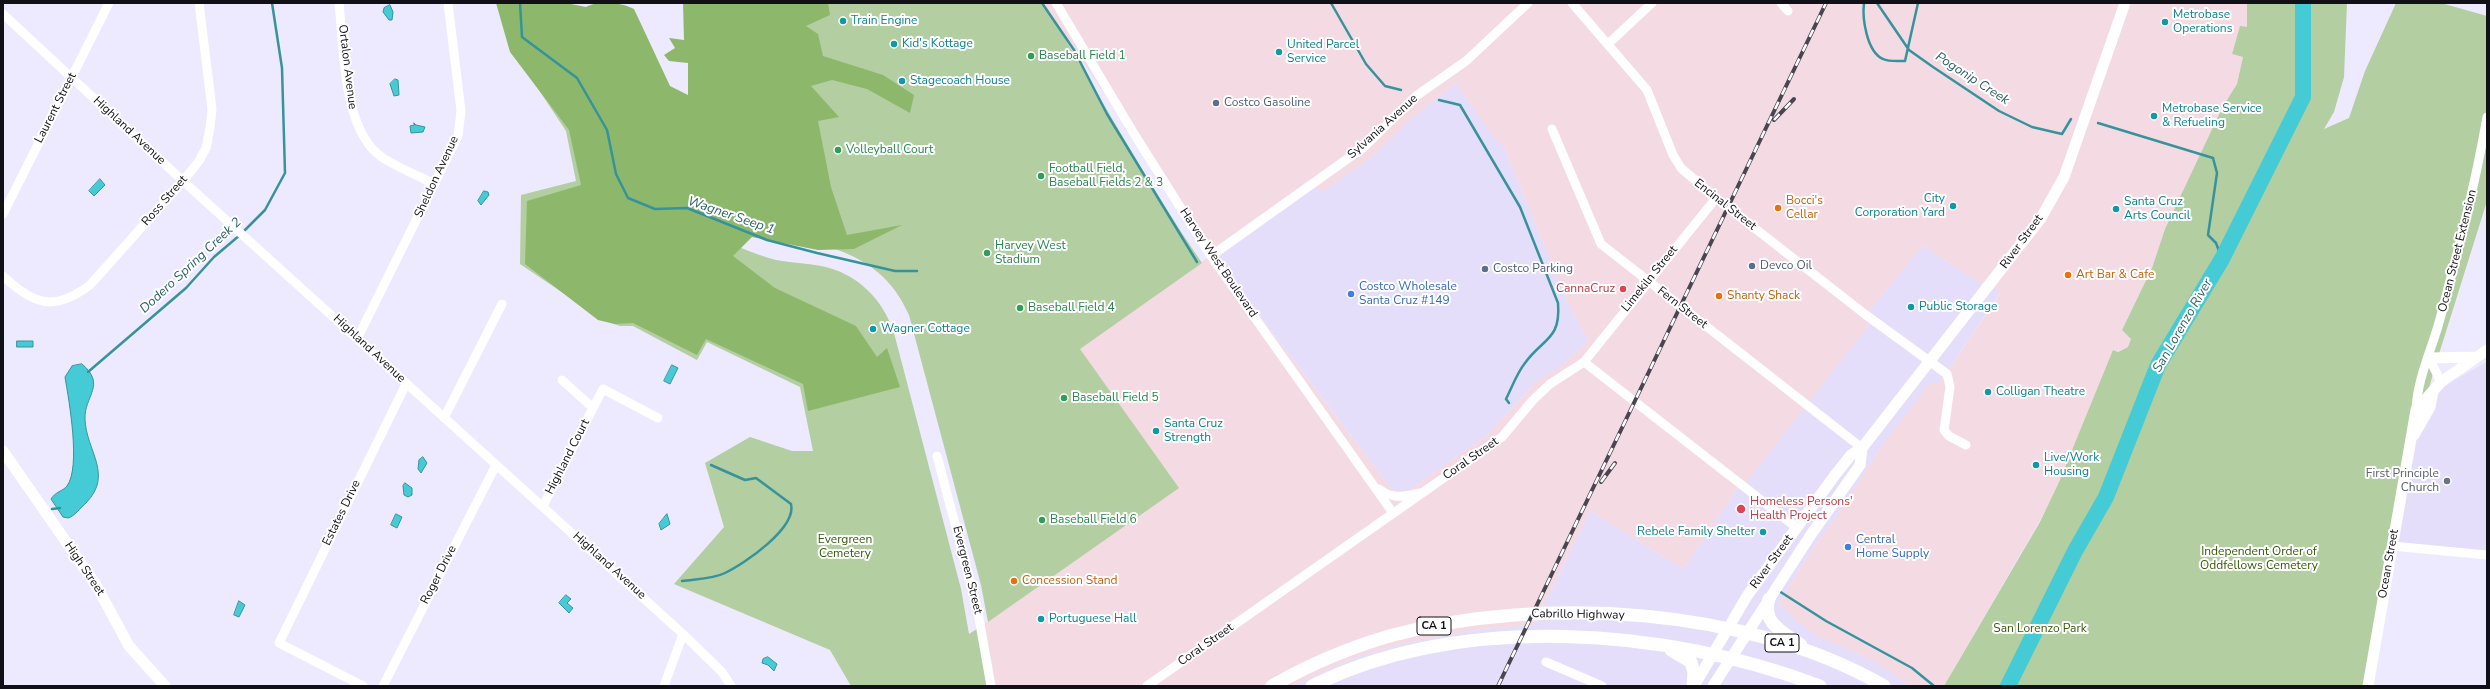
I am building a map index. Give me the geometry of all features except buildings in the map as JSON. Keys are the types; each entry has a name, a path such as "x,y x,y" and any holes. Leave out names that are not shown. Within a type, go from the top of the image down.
{"highway":[{"path":"1769,599 1766,607 1771,621 1816,655"},
{"name":"Cabrillo Highway","path":"1272,686 1320,662 1374,641 1412,631 1489,618 1541,613 1588,613 1665,619 1728,629 1816,655 1852,669 1884,686"},
{"name":"Cabrillo Highway","path":"1312,686 1345,672 1394,655 1451,644 1556,637 1614,639 1654,643 1714,654 1820,686"},
{"path":"1654,643 1680,654 1691,662 1694,673 1694,686"}],"main road":[{"name":"River Street","path":"1694,686 1748,596 1851,455 1862,448 2024,242 2041,218 2064,178 2125,3"},
{"name":"Ocean Street","path":"2368,686 2416,410 2441,382 2487,350"},
{"path":"2429,358 2476,357"},
{"name":"Ocean Street","path":"2410,441 2430,407 2433,392"},
{"name":"River Street","path":"1713,686 1810,536 1860,465 1862,448"},
{"name":"High Street","path":"3,451 96,585 129,646 165,686"}],"street":[{"name":"Laurent Street","path":"3,214 109,3"},
{"name":"Ross Street","path":"3,276 32,299 61,301 77,295 90,285 183,182 200,160 210,128 212,109 199,3"},
{"name":"Ortalon Avenue","path":"339,3 351,111 364,137 382,158 435,184"},
{"name":"Sheldon Avenue","path":"358,337 458,136 461,110 448,3"},
{"name":"Harvey West Boulevard","path":"1056,3 1136,138 1211,256 1393,513"},
{"name":"Sylvania Avenue","path":"1211,256 1364,147 1416,96 1466,61 1528,3"},
{"name":"Encinal Street","path":"1572,3 1647,90 1673,155 1681,168 1716,198 1946,374 1950,382 1944,430 1949,436 1966,445"},
{"path":"1608,44 1652,3"},
{"path":"1781,3 1788,11"},
{"name":"Highland Avenue","path":"3,14 183,182 358,337 406,384 543,506 683,634 722,672 731,686"},
{"name":"Ocean Street Extension","path":"2429,358 2473,197 2487,117"},
{"name":"Fern Street","path":"1552,130 1601,244 1862,448"},
{"name":"Limekiln Street","path":"1584,362 1716,198"},
{"path":"444,418 502,304"},
{"path":"2429,358 2441,382"},
{"name":"Ocean Street","path":"2416,410 2417,394 2429,358"},
{"path":"1584,362 1797,528"},
{"name":"Coral Street","path":"1147,686 1502,437 1533,400 1550,384 1584,362"},
{"name":"Highland Court","path":"562,380 593,408"},
{"name":"Estates Drive","path":"363,686 279,643 406,384"},
{"name":"Highland Court","path":"543,506 604,389 658,418"},
{"name":"Evergreen Street","path":"936,456 977,607 992,686"},
{"name":"Roger Drive","path":"383,686 496,465"},
{"path":"1372,484 1386,495 1395,497 1424,492"},
{"path":"2392,546 2487,555"},
{"path":"664,686 683,634"},
{"path":"1546,662 1602,686"}],"shaded area":[{"path":"1043,3 2247,3 2247,27 2240,27 2232,54 2243,57 2237,84 2222,108 2165,229 2152,268 2122,330 2131,339 2128,347 2118,351 2113,350 2081,433 2046,510 1944,686 1911,686 1872,660 1818,636 1795,620 1779,604 1805,560 1841,510 1880,448 1929,384 1939,383 2001,293 1973,279 1923,245 1866,315 1872,321 1742,488 1739,486 1683,569 1590,511 1534,625 1480,629 1396,645 1349,660 1292,686 990,686 980,627 1178,488 1079,348 1213,254","holes":["1456,83 1493,136 1503,145 1568,303 1588,341 1567,361 1535,383 1487,435 1409,490 1401,492 1391,488 1213,255 1314,183 1321,193 1372,157 1410,120"]},
{"path":"1456,83 1493,136 1503,145 1568,303 1588,341 1567,361 1530,388 1487,435 1409,490 1399,492 1391,488 1213,254 1314,183 1322,192 1372,157 1410,120"},
{"path":"1923,245 1973,279 2001,292 1939,383 1880,448 1841,510 1805,560 1779,604 1818,636 1872,660 1911,686 1292,686 1349,660 1396,645 1480,629 1534,625 1590,511 1683,569 1739,486 1872,321 1866,315"},
{"path":"2487,362 2487,558 2390,549 2425,405 2449,383"}],"green space":[{"path":"496,3 566,3 586,7 596,3 616,3 634,9 670,86 688,95 688,63 669,61 664,55 675,48 669,38 684,40 683,3 828,3 830,15 806,26 818,34 823,56 883,75 914,95 910,113 867,89 832,80 811,86 839,117 818,121 831,187 847,235 902,225 854,249 818,250 752,237 733,256 775,288 856,326 877,357 887,348 900,387 808,411 803,384 706,339 697,355 633,323 615,324 598,320 525,264 527,201 581,185 569,130 510,52"},
{"name":"Evergreen Cemetery","path":"685,3 1043,3 1160,199 1202,263 1080,349 1179,488 988,622 981,585 909,315 896,292 881,275 863,261 843,252 798,239 750,229 741,248 776,260 834,269 857,281 867,289 883,309 894,333 961,589 969,634 980,627 990,686 851,686 830,650 674,584 724,527 705,463 750,437 792,451 813,451 800,387 707,342 697,360 633,326 620,326 596,318 575,301 520,264 521,195 576,181 566,131 527,72 707,121"},
{"name":"Independent Order of Oddfellows Cemetery","path":"2247,3 2347,3 2344,77 2334,112 2324,129 2349,118 2365,71 2396,3 2441,3 2487,16 2487,201 2433,373 2408,473 2368,686 1944,686 2040,522 2059,482 2113,350 2118,352 2128,347 2131,339 2122,330 2152,268 2165,229 2222,108 2237,84 2243,57 2232,54 2240,26 2247,27"}],"water":[{"path":"390,5 393,12 392,20 389,20 383,12 384,8"},
{"path":"395,79 398,80 399,95 394,96 390,84"},
{"path":"414,123 425,127 423,132 411,133 410,126 414,125"},
{"path":"100,179 105,185 94,196 89,191"},
{"path":"484,191 488,192 489,195 481,205 478,201"},
{"path":"17,341 33,341 33,347 17,347"},
{"path":"82,364 93,378 94,385 85,419 86,431 96,462 98,482 94,492 86,503 75,514 68,518 63,517 51,499 67,486 71,477 74,449 65,377 72,366"},
{"path":"672,365 678,368 670,384 664,381"},
{"path":"423,457 427,463 421,473 418,469 419,460"},
{"path":"405,483 412,488 412,495 408,497 404,495 403,486"},
{"path":"396,514 402,517 397,528 391,525"},
{"path":"667,514 670,524 661,530 659,524"},
{"path":"566,595 571,599 567,603 573,608 569,613 559,603"},
{"path":"239,601 245,605 239,617 234,615"},
{"path":"768,657 777,664 774,671 768,665 762,663 763,659"}],"waterway":[{"name":"Dodero Spring Creek 2","path":"243,232 265,210 285,173 282,68 272,3"},
{"name":"Wagner Seep 1","path":"520,3 522,37 577,78 607,130 616,174 628,198 655,209 687,208 767,240 817,253 895,271 917,271"},
{"path":"1042,3 1074,50 1107,114 1197,262"},
{"path":"1331,3 1366,64 1385,86 1401,90"},
{"path":"1864,3 1865,26 1869,42 1873,50 1883,59 1888,61 1905,61 1918,3"},
{"name":"Pogonip Creek","path":"1877,3 1909,50 1999,111 2032,127 2062,134 2071,119"},
{"name":"San Lorenzo River","path":"2008,686 2075,551 2106,497 2158,365 2222,259 2303,97 2303,3"},
{"path":"1439,100 1460,105 1520,207 1558,303 1557,324 1554,332 1522,367 1506,399 1509,403"},
{"name":"Pogonip Creek","path":"2098,123 2213,158 2217,173 2208,235 2216,243 2222,259"},
{"name":"Dodero Spring Creek 2","path":"88,372 186,288 214,257 240,235"},
{"path":"682,581 725,573 744,562 756,554 778,534 786,524 791,513 791,504 756,478 745,480 711,465"},
{"name":"Dodero Spring Creek 2","path":"52,509 60,508"},
{"path":"1779,591 1826,621 1912,668 1934,686"}],"railway":[{"path":"1498,686 1826,3"},
{"path":"1774,120 1794,99"},
{"path":"1601,482 1615,463"}],"place":[{"name":"Train Engine","path":"843,21"},
{"name":"Metrobase Operations","path":"2165,22"},
{"name":"Kid's Kottage","path":"894,44"},
{"name":"United Parcel Service","path":"1279,52"},
{"name":"Baseball Field 1","path":"1031,56"},
{"name":"Stagecoach House","path":"902,81"},
{"name":"Costco Gasoline","path":"1216,103"},
{"name":"Metrobase Service & Refueling","path":"2154,116"},
{"name":"Volleyball Court","path":"838,150"},
{"name":"Football Field, Baseball Fields 2 & 3","path":"1041,176"},
{"name":"City Corporation Yard","path":"1953,206"},
{"name":"Bocci's Cellar","path":"1778,208"},
{"name":"Santa Cruz Arts Council","path":"2116,209"},
{"name":"Harvey West Stadium","path":"987,253"},
{"name":"Devco Oil","path":"1752,266"},
{"name":"Costco Parking","path":"1485,269"},
{"name":"Art Bar & Cafe","path":"2068,275"},
{"name":"CannaCruz","path":"1623,289"},
{"name":"Costco Wholesale Santa Cruz #149","path":"1351,294"},
{"name":"Shanty Shack","path":"1719,296"},
{"name":"Public Storage","path":"1911,307"},
{"name":"Baseball Field 4","path":"1020,308"},
{"name":"Wagner Cottage","path":"873,329"},
{"name":"Colligan Theatre","path":"1988,392"},
{"name":"Baseball Field 5","path":"1064,398"},
{"name":"Santa Cruz Strength","path":"1156,431"},
{"name":"Live/Work Housing","path":"2036,465"},
{"name":"First Principle Church","path":"2447,481"},
{"name":"Homeless Persons' Health Project","path":"1741,509"},
{"name":"Baseball Field 6","path":"1042,520"},
{"name":"Rebele Family Shelter","path":"1763,532"},
{"name":"Central Home Supply","path":"1848,547"},
{"name":"Concession Stand","path":"1014,581"},
{"name":"Portuguese Hall","path":"1041,619"}],"park label":[{"name":"San Lorenzo Park","path":"2040,629"}]}
